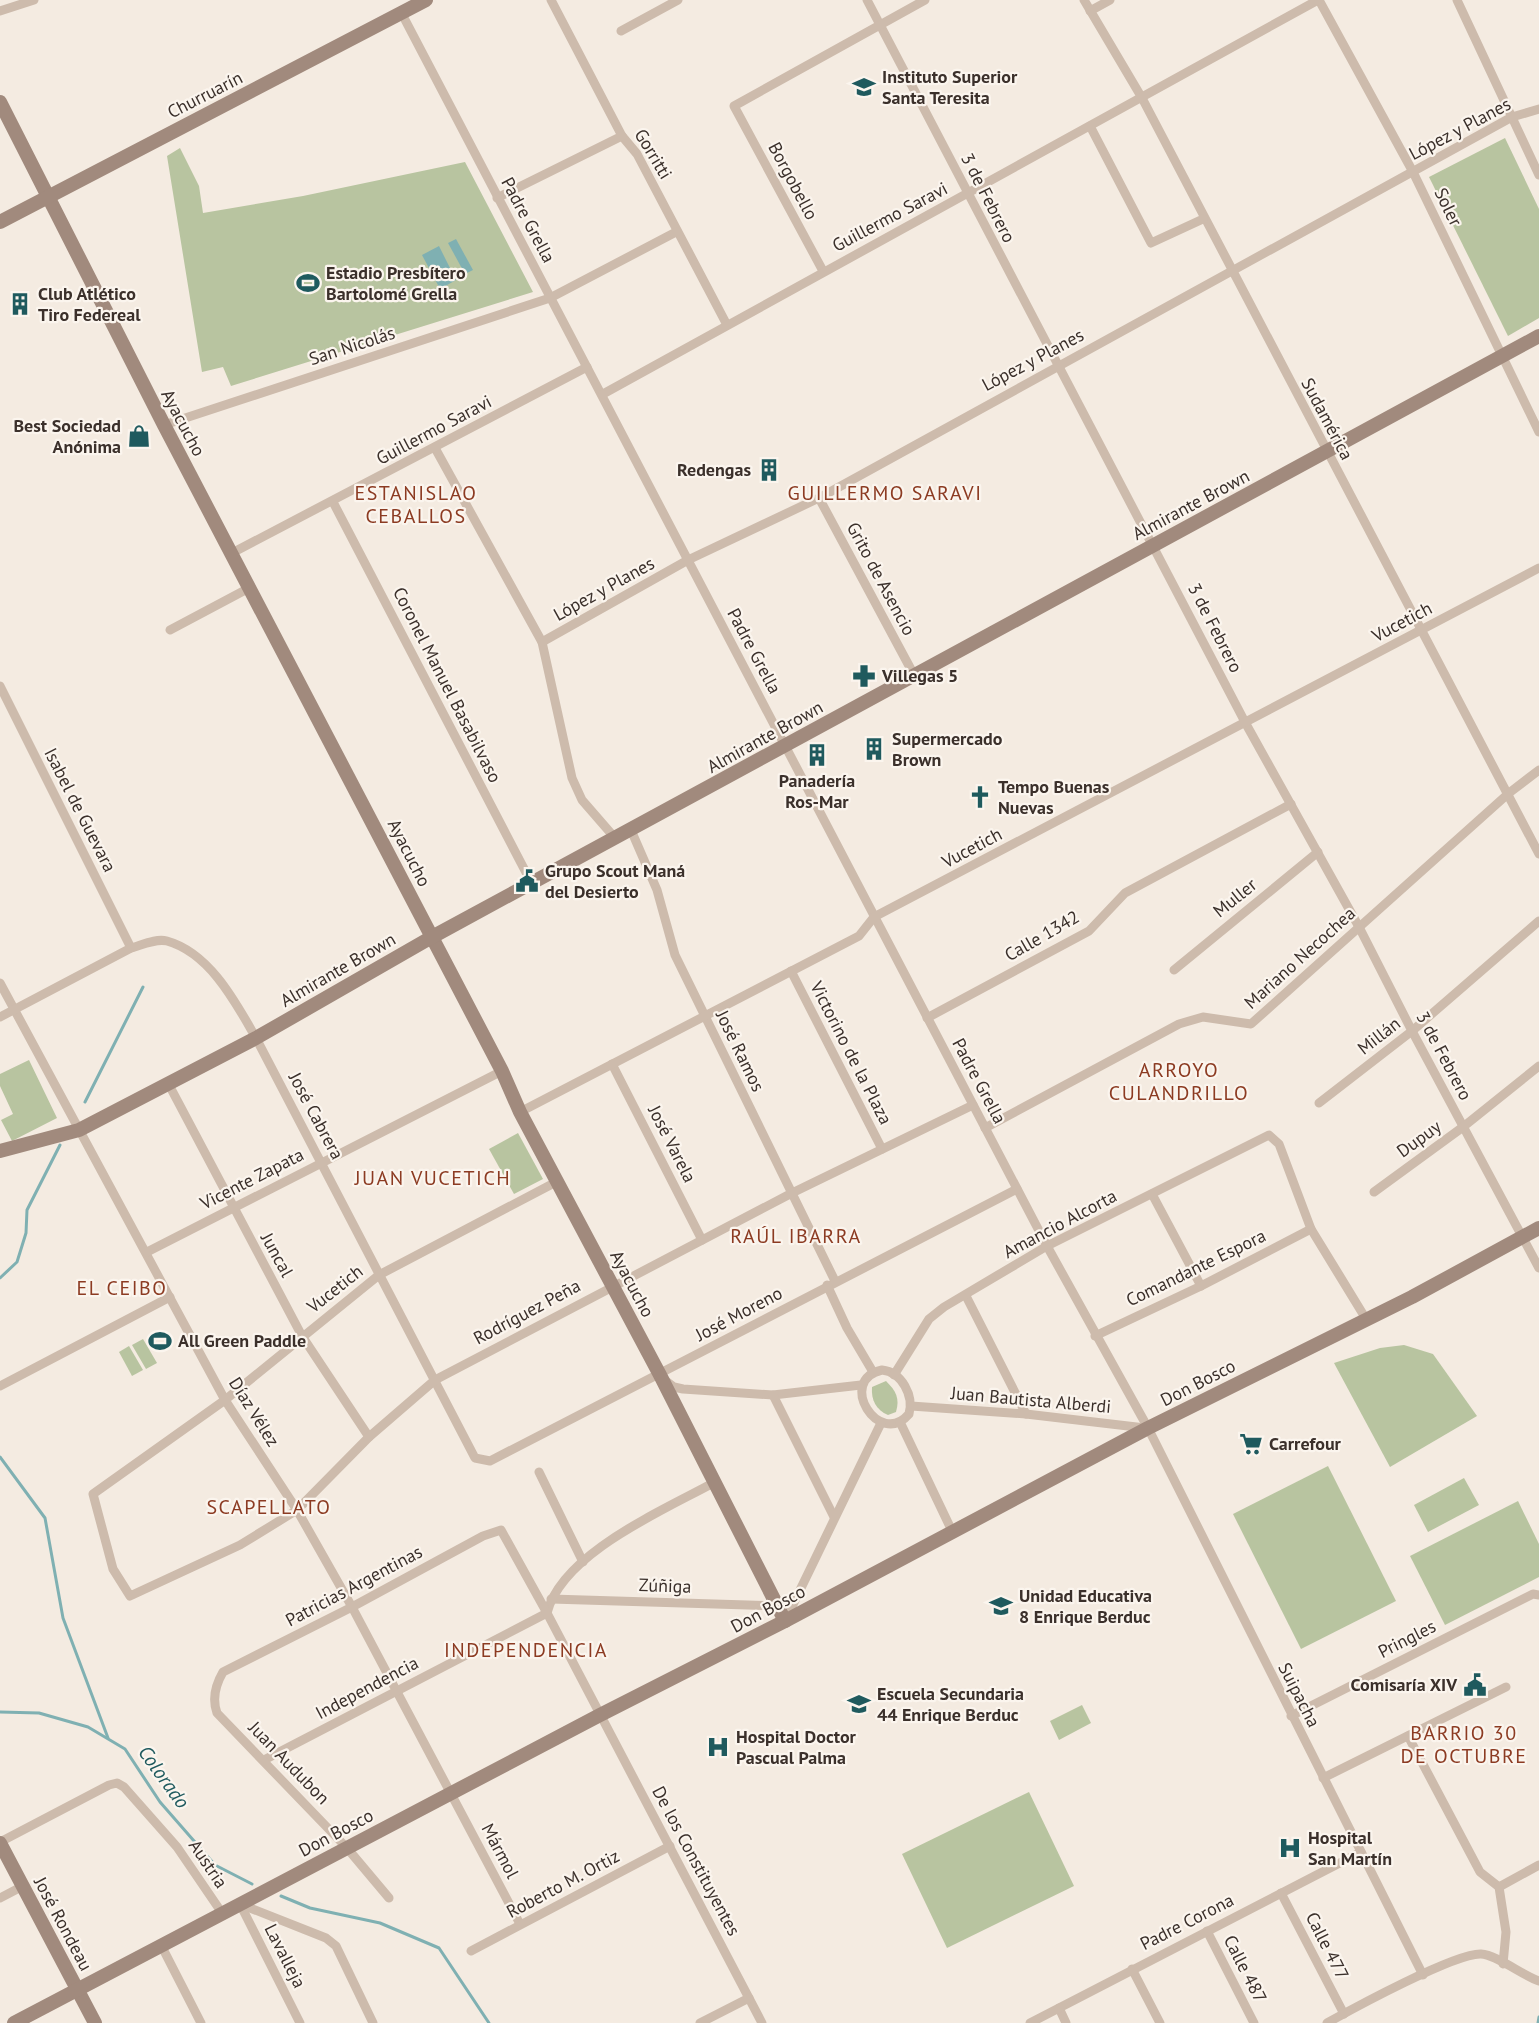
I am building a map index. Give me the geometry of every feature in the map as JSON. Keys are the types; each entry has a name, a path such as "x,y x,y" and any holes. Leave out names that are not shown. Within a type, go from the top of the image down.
{"main road":[{"name":"Churruarín","path":"0,222 426,0"},
{"name":"Ayacucho","path":"0,102 164,425 502,1071 520,1112 660,1375 786,1621"},
{"name":"Almirante Brown","path":"0,1151 79,1130 256,1038 432,937 786,747 914,675 1539,336"},
{"name":"Don Bosco","path":"14,2023 450,1793 786,1621 1148,1428 1366,1319 1539,1228"},
{"name":"José Rondeau","path":"0,1842 95,2023"}],"street":[{"path":"0,11 34,0"},
{"name":"Gorritti","path":"551,0 622,136 637,154 676,232 727,325"},
{"path":"621,31 678,0"},
{"name":"3 de Febrero","path":"867,0 1246,724 1359,927 1539,1268"},
{"path":"880,25 925,0"},
{"name":"Sudamérica","path":"1084,0 1142,98 1419,631 1509,793 1539,854"},
{"path":"1090,10 1110,0"},
{"name":"Guillermo Saravi","path":"603,394 1319,0"},
{"name":"Soler","path":"1319,0 1413,172 1539,432"},
{"path":"1457,0 1539,175"},
{"name":"Padre Grella","path":"409,7 497,198 603,394 874,918 1047,1246 1148,1428"},
{"name":"Borgobello","path":"823,271 734,106 880,25"},
{"name":"López y Planes","path":"542,642 688,560 819,498 1057,365 1232,273 1512,117 1539,109"},
{"path":"1090,126 1151,243 1203,219"},
{"path":"497,198 622,136"},
{"name":"San Nicolás","path":"164,425 550,298 676,232"},
{"name":"Guillermo Saravi","path":"232,553 587,367"},
{"path":"435,448 542,642 572,778 582,800 615,838"},
{"name":"Grito de Asencio","path":"819,498 914,675"},
{"name":"Coronel Manuel Basabilvaso","path":"333,502 532,884"},
{"name":"Vucetich","path":"520,1112 859,936 874,918 1539,568"},
{"path":"170,630 250,587"},
{"name":"Isabel de Guevara","path":"0,686 131,948"},
{"name":"Mariano Necochea","path":"985,1128 1179,1024 1203,1017 1251,1024 1509,793 1539,770"},
{"name":"Calle 1342","path":"927,1018 1089,931 1125,893 1291,804"},
{"name":"José Ramos","path":"631,830 657,890 675,955 792,1193 831,1283 847,1328 873,1372"},
{"name":"Muller","path":"1174,970 1317,852"},
{"name":"Millán","path":"1319,1103 1412,1031 1539,921"},
{"name":"José Cabrera","path":"0,1017 131,948 166,941 181,948 223,981 322,1161 475,1458"},
{"name":"Victorino de la Plaza","path":"791,971 882,1149"},
{"name":"Díaz Vélez","path":"0,983 225,1400 297,1510 397,1690 450,1793"},
{"name":"José Varela","path":"612,1064 702,1239"},
{"name":"Dupuy","path":"1374,1192 1463,1127 1539,1066"},
{"name":"Vicente Zapata","path":"147,1252 502,1071"},
{"name":"Juncal","path":"168,1083 232,1208 302,1336 369,1437"},
{"name":"Rodríguez Peña","path":"130,1596 240,1545 297,1510 369,1437 435,1380 702,1239 973,1105"},
{"name":"Amancio Alcorta","path":"894,1374 929,1319 1047,1246 1269,1135 1279,1144 1311,1229"},
{"name":"Vucetich","path":"130,1596 113,1569 93,1494 225,1400 379,1275 558,1181"},
{"name":"José Moreno","path":"475,1458 490,1461 1017,1189"},
{"path":"1152,1194 1201,1286"},
{"path":"1311,1229 1366,1319"},
{"name":"Comandante Espora","path":"1095,1336 1201,1286 1311,1229"},
{"path":"966,1296 1026,1414"},
{"path":"0,1386 170,1297"},
{"path":"660,1375 674,1388 773,1395 861,1385 873,1372 886,1371 894,1374 909,1393 911,1406 909,1414 900,1422 881,1423 868,1411 861,1396 861,1385"},
{"path":"773,1395 834,1517"},
{"name":"Juan Bautista Alberdi","path":"911,1406 1026,1414 1148,1428"},
{"path":"900,1422 952,1531"},
{"path":"786,1621 881,1423"},
{"name":"Suipacha","path":"1148,1428 1423,1975"},
{"path":"539,1472 583,1562"},
{"path":"600,1715 547,1613 551,1599 575,1567 620,1535 715,1482"},
{"name":"Patricias Argentinas","path":"223,1672 352,1607 483,1536 501,1530 547,1613"},
{"name":"Pringles","path":"1291,1716 1533,1594 1539,1595"},
{"name":"Zúñiga","path":"551,1599 778,1606"},
{"name":"Independencia","path":"264,1760 547,1613"},
{"name":"Juan Audubon","path":"223,1672 213,1704 217,1713 346,1848 389,1898"},
{"path":"1323,1778 1506,1687"},
{"name":"De los Constituyentes","path":"600,1715 762,2023"},
{"path":"1408,1736 1480,1872 1499,1887 1506,1932 1503,1964"},
{"name":"Austria","path":"0,1842 109,1785 117,1783 124,1787 177,1847 222,1913"},
{"name":"Mármol","path":"450,1793 520,1924"},
{"name":"Roberto M. Ortiz","path":"471,1951 670,1846"},
{"name":"Padre Corona","path":"1030,2023 1361,1852"},
{"path":"1499,1887 1539,1864"},
{"path":"0,1898 23,1886"},
{"name":"Calle 477","path":"1281,1893 1344,2014"},
{"path":"240,1904 326,1938 336,1946 374,2023"},
{"name":"Lavalleja","path":"240,1904 300,2023"},
{"name":"Calle 487","path":"1207,1930 1254,2023"},
{"path":"161,1945 201,2023"},
{"path":"1327,2023 1423,1975 1470,1955 1484,1954 1539,1981"},
{"path":"1132,1969 1160,2023"},
{"path":"700,2023 749,1998"},
{"path":"1059,2008 1066,2023"}],"green space":[{"path":"1505,138 1539,209 1539,318 1508,336 1429,177"},
{"path":"180,148 199,186 203,213 303,196 465,162 533,292 231,386 223,367 202,372 167,156"},
{"path":"29,1060 57,1118 12,1141 1,1120 13,1114 0,1086 0,1074"},
{"path":"518,1133 543,1179 514,1194 489,1149"},
{"path":"143,1339 157,1363 146,1369 132,1345"},
{"path":"1404,1345 1433,1354 1477,1416 1390,1467 1334,1363 1380,1348"},
{"path":"129,1346 143,1370 132,1376 119,1352"},
{"path":"886,1381 895,1392 898,1403 896,1412 888,1415 877,1407 872,1392 872,1387"},
{"path":"1328,1466 1396,1601 1301,1649 1233,1514"},
{"path":"1464,1478 1479,1505 1428,1532 1414,1505"},
{"path":"1518,1501 1539,1544 1539,1577 1445,1625 1410,1556"},
{"path":"1082,1705 1091,1723 1059,1740 1050,1721"},
{"path":"1029,1792 1074,1886 947,1948 902,1854"}],"water":[{"path":"456,239 473,270 465,274 448,243"},
{"path":"439,246 456,280 440,289 422,255"}],"waterway":[{"path":"85,1102 143,987"},
{"path":"0,1278 17,1262 26,1233 27,1210 60,1145"},
{"path":"0,1457 45,1518 63,1618 108,1738"},
{"name":"Colorado","path":"0,1712 39,1713 88,1727 125,1749 160,1802 215,1865 252,1884"},
{"name":"Colorado","path":"281,1896 310,1908 380,1923 439,1948 489,2023"},
{"path":"1538,2023 1539,2017"}],"place":[{"name":"Instituto Superior Santa Teresita","path":"864,87"},
{"name":"Estadio Presbítero Bartolomé Grella","path":"308,283"},
{"name":"Club Atlético Tiro Federeal","path":"20,304"},
{"name":"Best Sociedad Anónima","path":"139,436"},
{"name":"Redengas","path":"769,470"},
{"name":"Villegas 5","path":"864,676"},
{"name":"Supermercado Brown","path":"874,749"},
{"name":"Panadería Ros-Mar","path":"817,755"},
{"name":"Tempo Buenas Nuevas","path":"980,797"},
{"name":"Grupo Scout Maná del Desierto","path":"527,881"},
{"name":"All Green Paddle","path":"160,1341"},
{"name":"Carrefour","path":"1251,1444"},
{"name":"Unidad Educativa 8 Enrique Berduc","path":"1001,1606"},
{"name":"Comisaría XIV","path":"1475,1685"},
{"name":"Escuela Secundaria 44 Enrique Berduc","path":"859,1704"},
{"name":"Hospital Doctor Pascual Palma","path":"718,1747"},
{"name":"Hospital San Martín","path":"1290,1848"}],"district":[{"name":"GUILLERMO SARAVI","path":"885,493"},
{"name":"ESTANISLAO CEBALLOS","path":"416,504"},
{"name":"ARROYO CULANDRILLO","path":"1179,1082"},
{"name":"JUAN VUCETICH","path":"433,1178"},
{"name":"RAÚL IBARRA","path":"796,1236"},
{"name":"EL CEIBO","path":"122,1288"},
{"name":"SCAPELLATO","path":"269,1507"},
{"name":"INDEPENDENCIA","path":"526,1650"},
{"name":"BARRIO 30 DE OCTUBRE","path":"1464,1744"}]}
